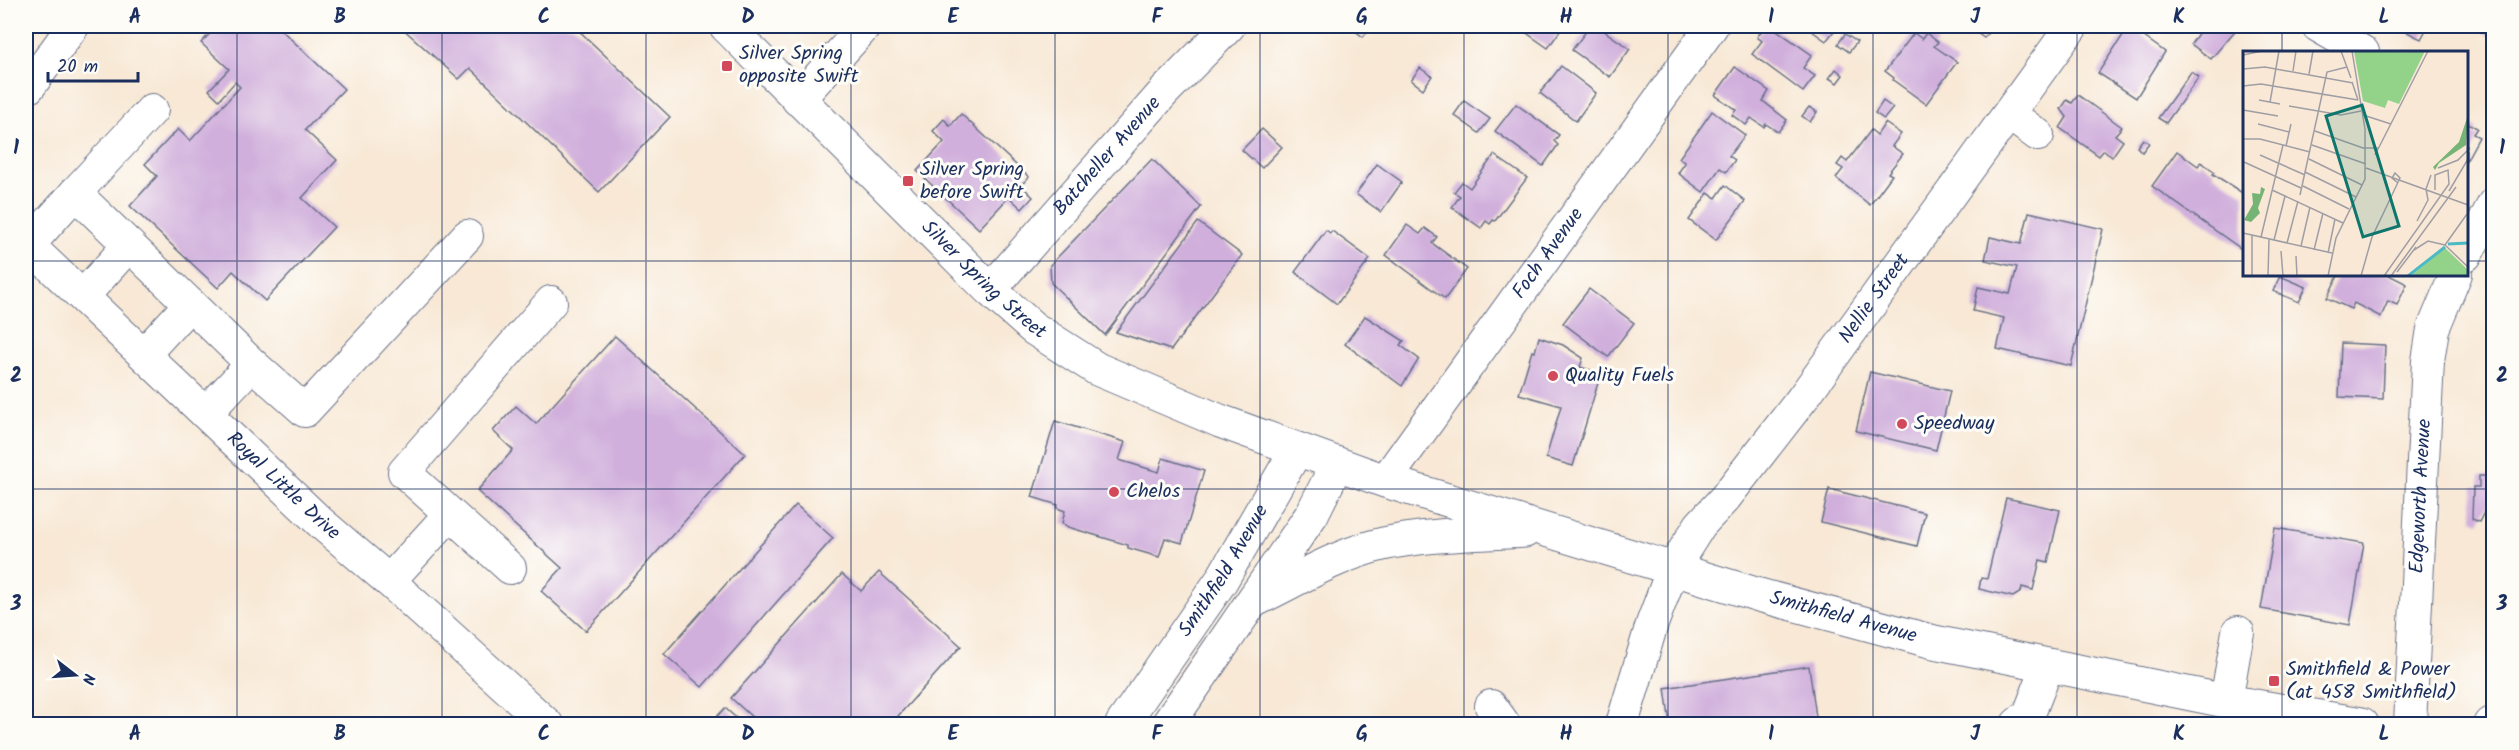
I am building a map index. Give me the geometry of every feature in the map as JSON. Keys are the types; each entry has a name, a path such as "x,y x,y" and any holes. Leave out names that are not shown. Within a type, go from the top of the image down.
{"main road":[{"name":"Silver Spring Street","path":"726,26 990,290 1033,328 1097,369 1220,422 1297,449"},
{"name":"Smithfield Avenue","path":"1122,724 1150,687 1221,581 1297,449 1385,481 1879,628 2328,722 2362,724"},
{"name":"Smithfield Avenue","path":"1172,719 1312,514 1337,464"},
{"path":"1252,602 1320,568 1383,544 1414,538 1545,530"}],"street":[{"path":"26,88 73,26"},
{"path":"798,100 865,26"},
{"name":"Batcheller Avenue","path":"990,290 1165,91 1229,26"},
{"name":"Foch Avenue","path":"1385,481 1712,26"},
{"name":"Nellie Street","path":"1622,724 1652,624 1673,568 1700,525 1730,492 1802,399 2072,26"},
{"path":"2318,26 2361,51"},
{"path":"27,244 152,110"},
{"path":"2009,114 2038,135"},
{"path":"75,193 252,364 305,411 467,236"},
{"path":"2468,251 2493,203"},
{"name":"Royal Little Drive","path":"27,244 321,523 389,581 547,724"},
{"path":"83,296 129,245"},
{"name":"Edgeworth Avenue","path":"2410,724 2428,360 2433,329 2455,276"},
{"path":"510,568 404,472 551,302"},
{"path":"144,354 190,304"},
{"path":"206,413 252,364"},
{"path":"389,581 450,514"},
{"path":"2226,700 2238,632"},
{"path":"2017,724 2029,714 2048,665"}],"building":[{"path":"217,26 277,26 344,89 305,130 337,160 302,198 334,227 265,301 233,271 218,288 130,206 157,176 145,164 178,129 190,141 240,87 235,82 219,100 209,90 229,69 201,43"},
{"path":"400,26 574,26 670,117 599,192 470,68 459,79"},
{"path":"1349,26 1373,26 1363,37"},
{"path":"1523,26 1552,26 1560,31 1548,48 1521,29"},
{"path":"1590,26 1597,26 1630,49 1610,77 1572,50"},
{"path":"1765,26 1771,26 1812,55 1803,68 1815,76 1803,92 1752,54 1762,41 1757,37"},
{"path":"1805,26 1838,26 1826,41"},
{"path":"1967,26 1993,26 1984,38"},
{"path":"2129,26 2165,52 2136,98 2098,73"},
{"path":"2203,26 2239,26 2211,59 2191,44"},
{"path":"2408,26 2428,26 2421,39 2405,31"},
{"path":"2469,26 2494,26 2494,38"},
{"path":"1914,33 1922,39 1926,33 1938,42 1934,46 1957,62 1926,104 1893,80 1894,78 1885,71"},
{"path":"1845,34 1857,42 1849,52 1838,44"},
{"path":"1561,66 1596,93 1576,121 1540,93"},
{"path":"1735,67 1769,91 1763,101 1787,120 1778,132 1766,124 1764,127 1751,118 1746,125 1732,115 1736,110 1715,95"},
{"path":"1420,68 1432,76 1423,89 1411,80"},
{"path":"1836,69 1843,75 1837,83 1829,78"},
{"path":"2191,72 2199,77 2166,123 2158,118"},
{"path":"2078,95 2122,127 2115,135 2123,141 2112,157 2104,150 2099,156 2060,128 2067,117 2061,109 2067,100 2072,103"},
{"path":"1464,101 1490,119 1479,133 1454,115"},
{"path":"1883,101 1893,108 1884,119 1875,113"},
{"path":"1516,104 1559,135 1554,141 1558,145 1543,166 1495,131"},
{"path":"1809,107 1817,112 1810,122 1802,116"},
{"path":"1712,111 1745,135 1729,156 1735,160 1726,172 1720,168 1703,192 1678,173 1685,163 1679,158"},
{"path":"961,114 1029,177 1021,185 1033,197 1022,209 1009,197 979,229 917,171 944,142 933,131 944,119 950,126"},
{"path":"1885,123 1901,134 1892,146 1903,154 1888,173 1892,175 1870,205 1836,178 1843,169 1837,165 1842,158 1847,162 1871,130 1877,135"},
{"path":"2468,123 2477,128 2473,134 2479,137 2468,157"},
{"path":"1262,129 1282,147 1262,168 1242,150"},
{"path":"2143,139 2149,143 2142,152 2137,147"},
{"path":"2177,151 2198,166 2201,162 2215,172 2213,174 2243,193 2243,250 2152,186"},
{"path":"1494,155 1527,178 1495,221 1493,220 1490,224 1486,221 1481,228 1452,207 1460,196 1454,192 1462,182 1470,188"},
{"path":"1152,159 1201,207 1105,335 1051,283 1050,265"},
{"path":"1377,164 1402,182 1381,212 1356,194"},
{"path":"1725,185 1745,201 1716,240 1689,220 1708,193 1716,198"},
{"path":"2029,212 2103,229 2071,366 1997,349 2004,318 1973,311 1978,287 2010,294 2017,267 1985,260 1990,237 2021,244"},
{"path":"1198,222 1242,255 1171,350 1116,332"},
{"path":"1407,225 1420,234 1425,228 1437,237 1432,243 1467,269 1445,299 1386,255"},
{"path":"1326,230 1330,233 1332,231 1370,259 1337,304 1295,272"},
{"path":"2280,276 2306,287 2299,302 2273,291"},
{"path":"2338,276 2391,276 2407,284 2397,305 2388,301 2381,317 2354,303 2351,309 2327,298"},
{"path":"1589,289 1634,323 1608,357 1563,323"},
{"path":"1365,316 1404,341 1400,345 1419,359 1402,386 1345,344"},
{"path":"615,336 745,454 586,631 541,591 562,568 477,491 513,450 493,431 516,406 536,424"},
{"path":"1539,337 1563,345 1583,358 1580,367 1601,373 1573,466 1546,458 1561,406 1519,394 1532,351 1535,352"},
{"path":"2341,343 2385,345 2383,399 2339,397"},
{"path":"1870,372 1950,391 1936,450 1856,431"},
{"path":"1055,421 1125,442 1119,460 1159,472 1163,458 1204,471 1182,543 1165,538 1159,557 1128,548 1128,545 1068,527 1062,523 1065,511 1057,508 1058,505 1032,497"},
{"path":"2479,476 2494,476 2494,493 2479,522 2472,519 2473,487 2479,487"},
{"path":"1829,489 1925,513 1917,546 1821,522"},
{"path":"2006,498 2060,510 2048,562 2040,560 2033,590 2022,587 2021,592 2013,597 1979,589 1981,578 1987,579"},
{"path":"796,505 833,538 702,687 664,654"},
{"path":"2275,528 2364,543 2350,625 2261,609"},
{"path":"879,572 961,646 898,716 907,724 746,724 753,718 731,698 842,574 861,591"},
{"path":"1809,666 1817,724 1670,724 1665,688"},
{"path":"725,708 743,724 710,724"}],"place":[{"name":"Silver Spring opposite Swift","path":"727,66"},
{"name":"Silver Spring before Swift","path":"908,181"},
{"name":"Quality Fuels","path":"1553,376"},
{"name":"Speedway","path":"1902,424"},
{"name":"Chelos","path":"1114,492"},
{"name":"Smithfield & Power (at 458 Smithfield)","path":"2274,681"}]}
